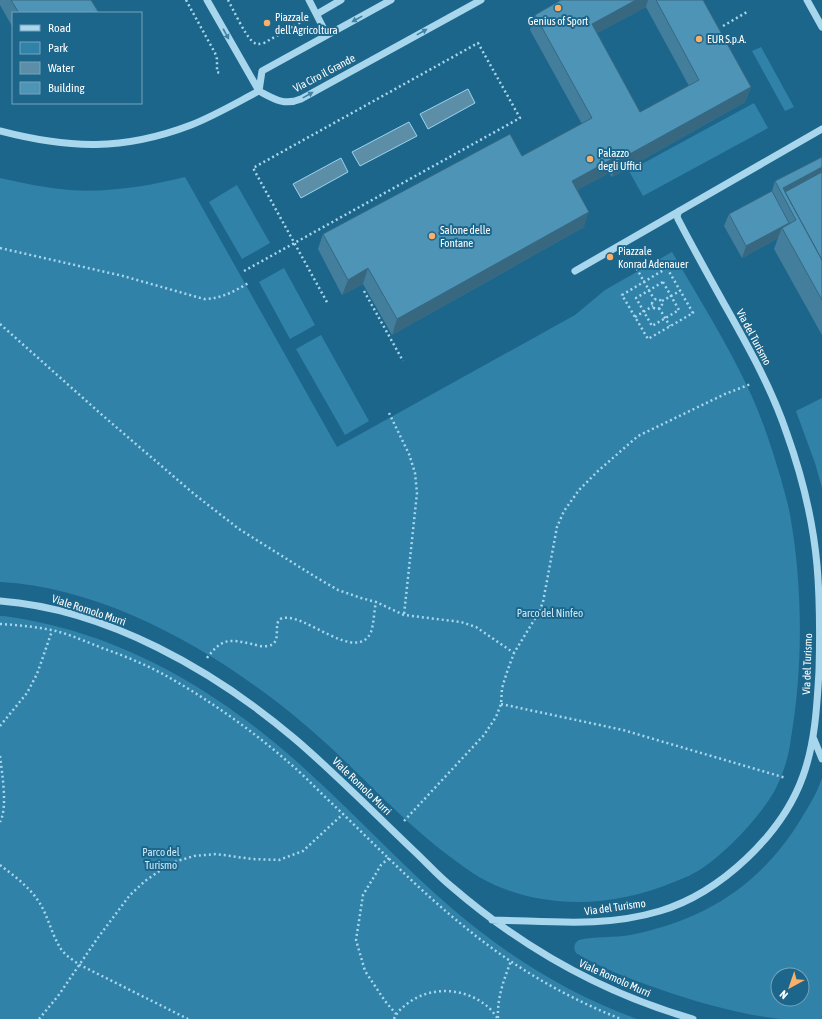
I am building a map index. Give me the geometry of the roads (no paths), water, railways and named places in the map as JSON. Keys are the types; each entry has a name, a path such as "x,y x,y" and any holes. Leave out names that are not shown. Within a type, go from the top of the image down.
{"street":[{"path":"207,0 259,91"},
{"path":"309,0 327,35"},
{"path":"317,14 341,0"},
{"path":"259,91 262,72 391,0"},
{"name":"Via Ciro il Grande","path":"259,91 280,102 291,102 301,99 480,0"},
{"path":"807,0 822,27"},
{"path":"0,131 39,141 64,144 102,145 124,142 151,137 191,125 259,91"},
{"path":"575,271 822,129"},
{"name":"Via del Turismo","path":"492,920 590,923 625,919 661,911 693,898 708,889 742,862 760,844 792,800 804,775 813,737 818,688 819,595 814,538 804,490 788,435 772,394 752,353 678,219 677,216 679,211"},
{"name":"Viale Romolo Murri","path":"0,601 59,611 104,625 148,643 218,681 258,709 296,740 450,886 492,920 550,959 590,981 640,1002 693,1019"},
{"path":"813,737 822,759"}],"water":[{"path":"468,89 475,103 428,129 420,114"},
{"path":"409,122 417,136 360,166 352,152"},
{"path":"341,158 348,172 301,198 293,184"}],"place":[{"name":"Genius of Sport","path":"558,8"},
{"name":"Piazzale dell'Agricoltura","path":"267,23"},
{"name":"EUR S.p.A.","path":"699,39"},
{"name":"Palazzo degli Uffici","path":"590,159"},
{"name":"Salone delle Fontane","path":"432,236"},
{"name":"Piazzale Konrad Adenauer","path":"610,257"}],"park label":[{"name":"Parco del Ninfeo","path":"550,613"},
{"name":"Parco del Turismo","path":"161,858"}]}
